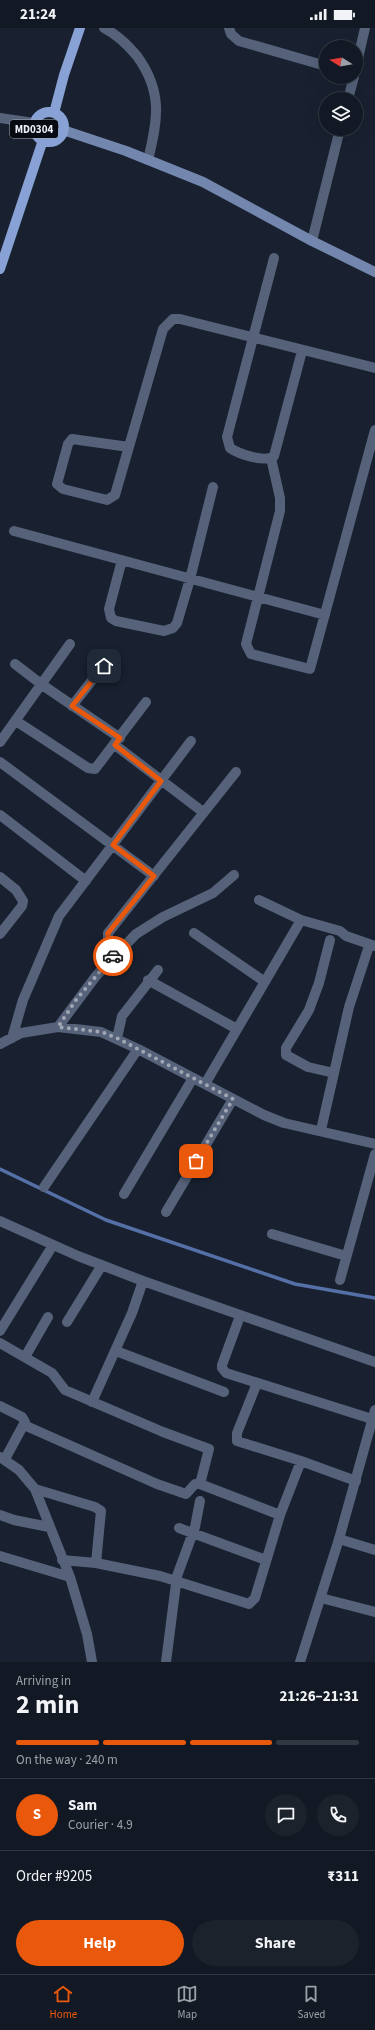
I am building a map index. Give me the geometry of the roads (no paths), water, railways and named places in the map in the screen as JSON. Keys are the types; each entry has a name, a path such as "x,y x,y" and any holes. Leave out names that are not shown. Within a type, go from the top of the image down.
{"main road":[{"name":"MD0304","path":"54,113 64,75 80,28"},
{"name":"MD0304","path":"49,112 54,113 62,120 63,130 58,138 48,142 36,134 34,124 40,115 49,112"},
{"path":"63,130 148,160 203,182 312,241 375,272"},
{"name":"MD0304","path":"0,269 43,140"}],"street":[{"path":"104,28 114,32 127,43 148,72 155,98 156,115 148,160"},
{"path":"229,28 230,34 239,41 319,64"},
{"path":"362,40 365,28"},
{"path":"0,118 34,124"},
{"path":"312,241 338,136"},
{"path":"274,258 252,338 228,437 228,444 236,452 266,459 270,458 276,452 302,351"},
{"path":"129,448 72,438 68,444 57,484 63,489 107,500 114,495 129,448 150,370 163,329 173,319 180,319 302,351 375,368"},
{"path":"270,458 281,505 246,644 251,654 310,669 375,430"},
{"path":"122,560 109,614 116,621 164,631 173,628 190,579 213,486"},
{"path":"14,531 325,615"},
{"path":"0,742 70,644"},
{"path":"15,664 72,706 117,742 161,781 203,812"},
{"path":"72,706 104,666"},
{"path":"16,721 88,768 95,769 146,702"},
{"path":"12,1038 23,1000 60,916 191,741"},
{"path":"0,762 154,876"},
{"path":"118,951 108,938 108,933 236,772"},
{"path":"0,815 86,881"},
{"path":"58,1027 76,1000 118,951 136,934 163,917 212,893 234,875"},
{"path":"0,877 16,890 23,901 22,906 0,934"},
{"path":"259,900 301,920 340,931 346,936 372,948 349,1007 321,1130"},
{"path":"205,1084 301,920"},
{"path":"194,933 265,982"},
{"path":"330,940 319,983 309,1010 286,1048 286,1055 308,1067 334,1073"},
{"path":"117,1038 122,1016 148,980 158,970"},
{"path":"148,980 237,1030"},
{"path":"0,1044 21,1033 58,1027 102,1032 138,1048 264,1115 284,1123 321,1130 375,1144"},
{"path":"44,1187 138,1048"},
{"path":"124,1194 193,1078"},
{"path":"166,1212 233,1099"},
{"path":"340,1280 375,1154"},
{"path":"1,1224 143,1281 375,1362"},
{"path":"272,1234 346,1256"},
{"path":"0,1331 53,1245"},
{"path":"67,1322 102,1265"},
{"path":"92,1402 116,1351 132,1313 143,1281"},
{"path":"240,1316 222,1368 226,1373 374,1415 339,1539 300,1662"},
{"path":"25,1357 48,1317"},
{"path":"0,1343 52,1373 66,1390 163,1432 209,1449 200,1484"},
{"path":"116,1351 224,1392"},
{"path":"257,1383 237,1433 237,1441 356,1480"},
{"path":"0,1406 25,1420 24,1425 3,1458 19,1470 35,1489 70,1577 87,1634 92,1662"},
{"path":"24,1425 157,1484 182,1493 189,1493 195,1484 200,1484 280,1516"},
{"path":"62,1560 96,1563 160,1576 249,1604 255,1598 280,1516 301,1461"},
{"path":"35,1489 95,1507 101,1511 96,1563"},
{"path":"166,1662 176,1581 194,1527 200,1501"},
{"path":"0,1514 14,1520 49,1527"},
{"path":"179,1528 266,1560"},
{"path":"339,1539 375,1550"},
{"path":"0,1556 70,1577"},
{"path":"321,1598 375,1612"}],"waterway":[{"path":"0,1169 106,1220 295,1284 375,1298"}]}
